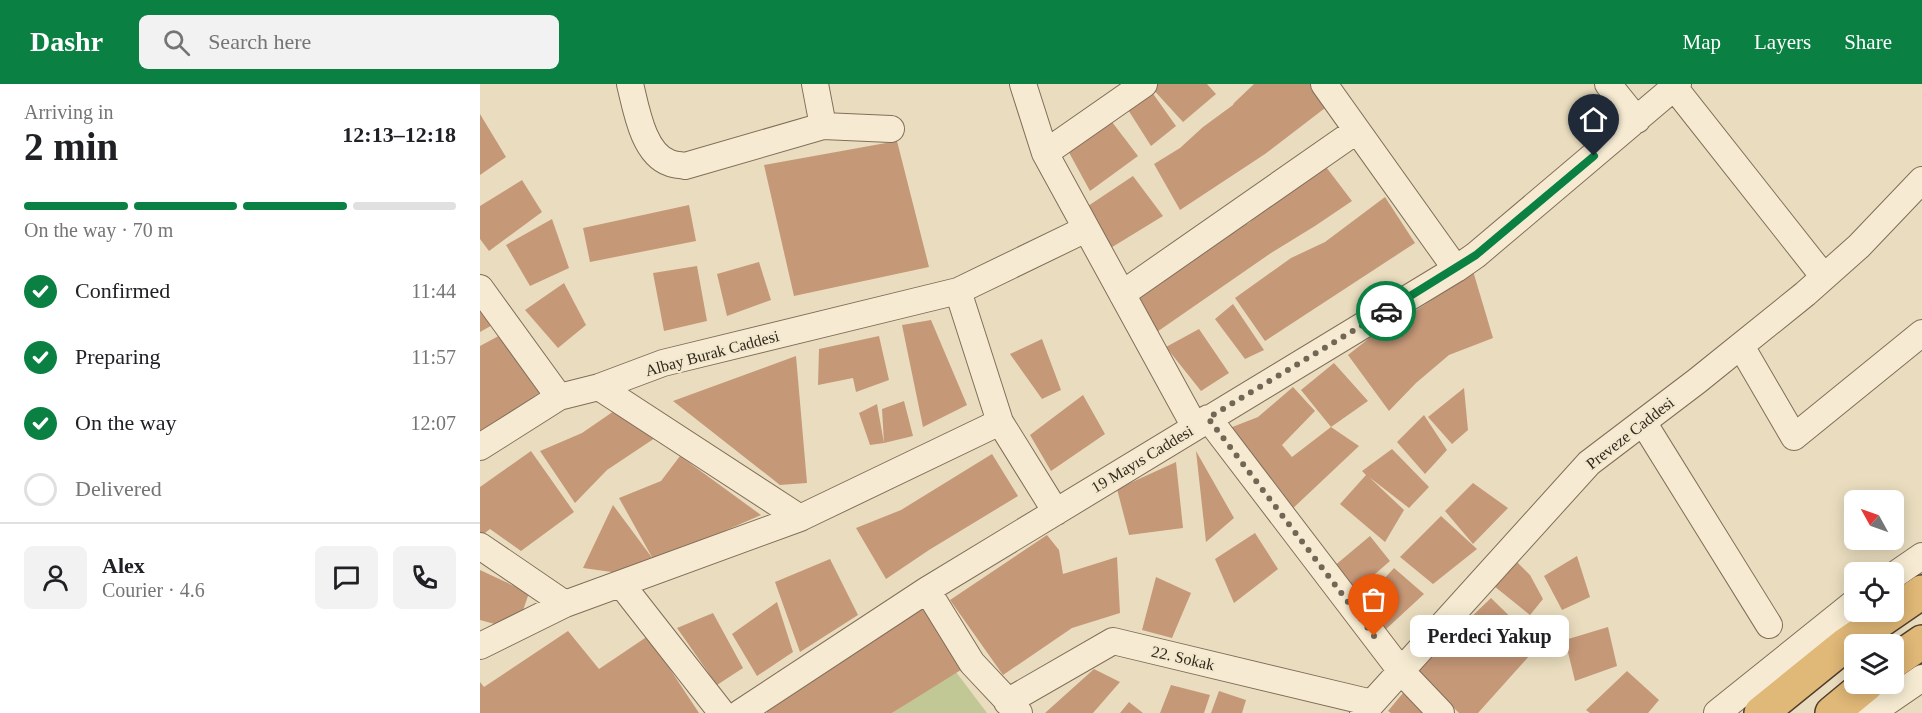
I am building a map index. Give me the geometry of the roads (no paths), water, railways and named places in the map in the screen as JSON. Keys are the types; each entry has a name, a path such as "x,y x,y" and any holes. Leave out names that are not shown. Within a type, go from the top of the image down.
{"highway":[{"path":"1761,713 1845,645 1922,592"},
{"path":"1904,654 1922,642"},
{"path":"1832,713 1855,694"}],"street":[{"path":"630,84 647,140 656,153 669,163 685,166 824,126 891,129"},
{"path":"815,84 824,126"},
{"path":"1023,84 1045,153 1122,294 1202,423 1401,671 1441,713"},
{"path":"1045,153 1144,84"},
{"path":"1324,84 1456,269"},
{"path":"1608,84 1636,120"},
{"path":"1676,86 1824,277"},
{"name":"19 Mayıs Caddesi","path":"740,713 927,590 1456,269 1476,255 1676,86"},
{"path":"1122,294 1356,131"},
{"name":"Preveze Caddesi","path":"1368,708 1588,463 1741,346 1824,277 1859,246 1921,184"},
{"name":"Albay Burak Caddesi","path":"480,447 559,397 599,387 663,363 958,291 1086,229"},
{"path":"480,288 559,397"},
{"path":"958,291 1000,422 1056,512"},
{"path":"1741,346 1794,437 1922,333"},
{"path":"599,387 800,518"},
{"path":"480,646 565,604 800,518 1000,422"},
{"path":"1643,422 1769,625"},
{"path":"480,546 565,604"},
{"path":"1904,568 1922,556"},
{"path":"621,584 722,713"},
{"path":"927,590 972,663 1013,707"},
{"path":"1717,713 1844,611"},
{"name":"22. Sokak","path":"1013,707 1113,641 1368,708"},
{"path":"1871,713 1922,678"}],"place":[{"name":"Perdeci Yakup","path":"1374,636"}]}
